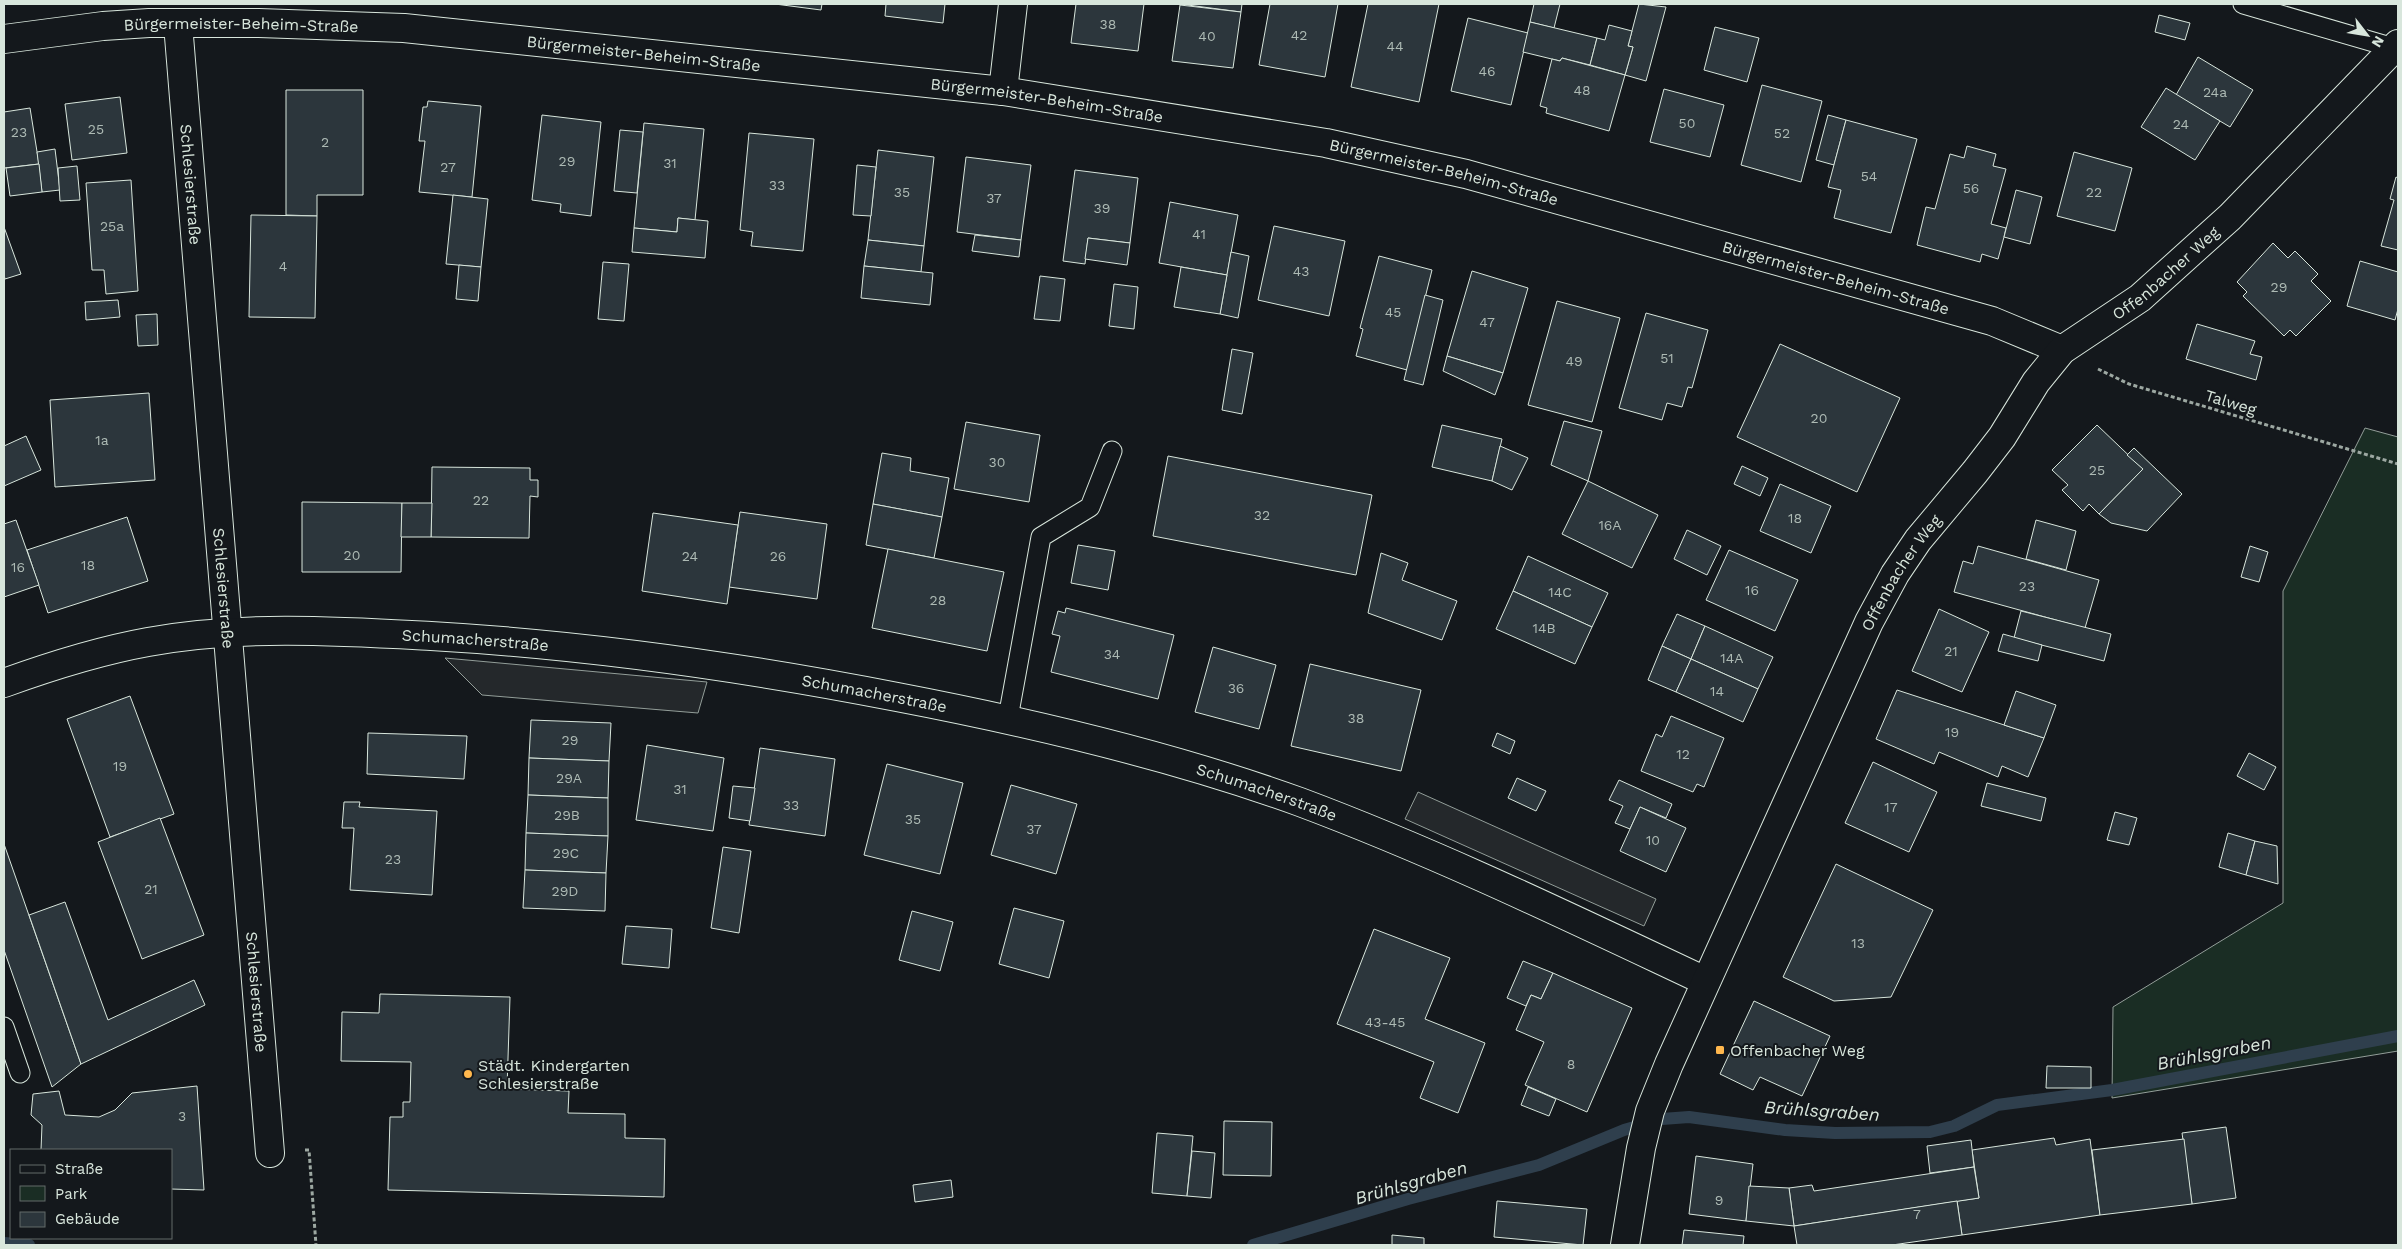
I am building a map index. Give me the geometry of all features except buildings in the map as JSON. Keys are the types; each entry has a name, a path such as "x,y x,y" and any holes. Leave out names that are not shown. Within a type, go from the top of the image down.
{"street":[{"path":"1003,91 1013,4"},
{"name":"Bürgermeister-Beheim-Straße","path":"4,39 103,26 259,23 404,28 1003,91 1326,143 1466,174 1992,321 2062,350"},
{"name":"Schlesierstraße","path":"178,24 226,633 270,1153"},
{"name":"Offenbacher Weg","path":"1625,1245 1632,1196 1650,1112 1669,1064 1869,622 1895,574 1918,540 1976,472 2002,437 2036,382 2062,350 2140,298 2216,230 2396,46"},
{"name":"Schumacherstraße","path":"4,683 80,657 151,642 226,633 342,632 569,646 740,669 1008,718 1194,768 1296,801 1420,849 1705,981"}],"lane":[{"path":"2243,4 2396,46"},
{"path":"1008,718 1041,537 1090,507 1112,451"},
{"path":"4,1027 20,1073"}],"path":[{"name":"Talweg","path":"2062,350 2129,384 2398,464"},
{"path":"270,1153 309,1150 316,1245"}],"green space":[{"path":"2365,428 2398,437 2398,1051 2112,1098 2113,1007 2283,903 2283,591"}],"shaded area":[{"path":"445,658 707,682 698,713 482,695"},
{"path":"1418,792 1656,899 1644,926 1405,819"}],"waterway":[{"name":"Brühlsgraben","path":"1253,1245 1408,1199 1539,1165 1624,1130 1662,1119 1689,1117 1785,1130 1835,1133 1930,1132 1954,1126 1997,1105 2112,1090 2398,1036"},
{"name":"Brühlsgraben","path":"4,1243 29,1245"}],"place":[{"name":"Offenbacher Weg","path":"1720,1050"},
{"name":"Städt. Kindergarten Schlesierstraße","path":"468,1074"}]}
